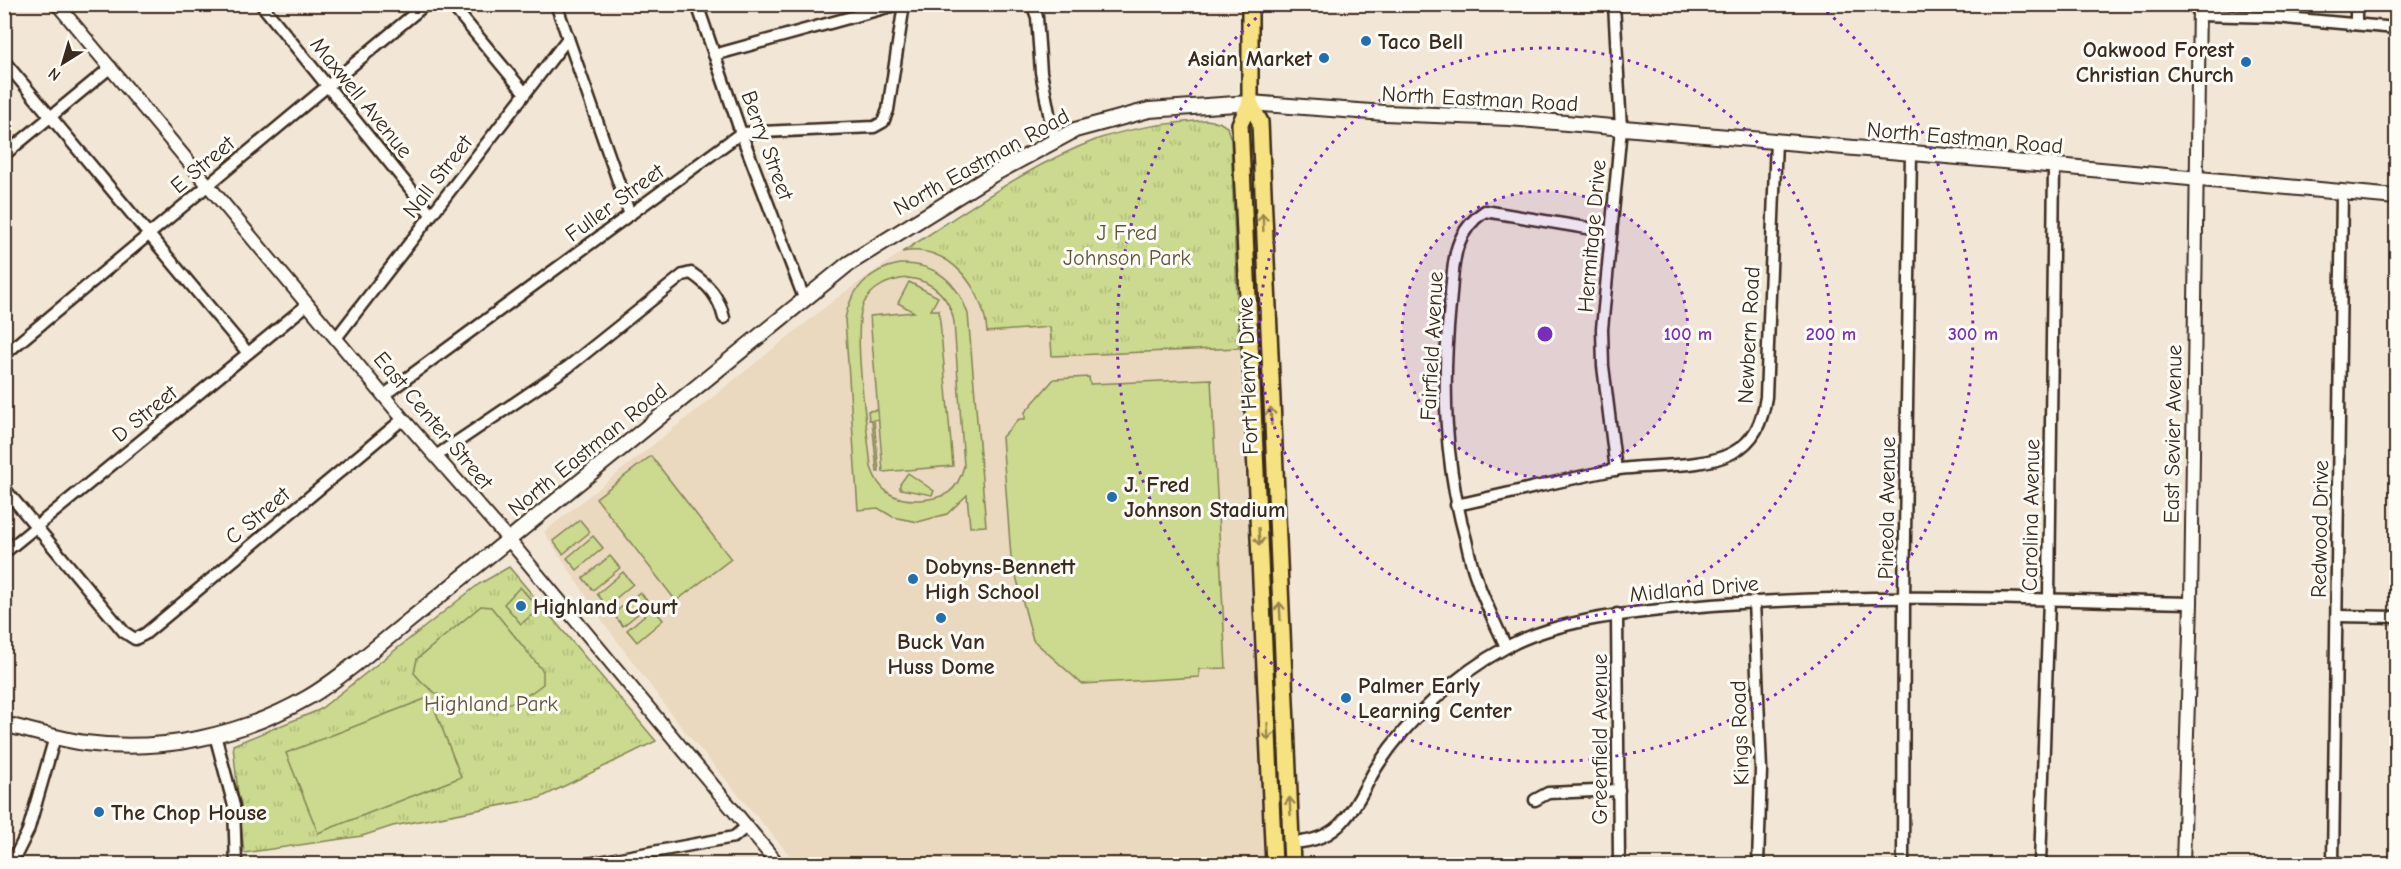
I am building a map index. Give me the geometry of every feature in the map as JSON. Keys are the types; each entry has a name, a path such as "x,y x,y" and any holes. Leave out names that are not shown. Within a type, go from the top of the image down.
{"main road":[{"name":"Fort Henry Drive","path":"1250,4 1250,103 1240,124 1274,864"},
{"name":"North Eastman Road","path":"4,724 88,743 137,746 216,735 279,712 331,682 848,264 1054,140 1096,123 1133,112 1250,103 1385,113 1509,118 2397,197"},
{"name":"Fort Henry Drive","path":"1250,103 1260,123 1292,864"}],"street":[{"name":"East Center Street","path":"57,4 384,395 509,540 778,864"},
{"name":"Maxwell Avenue","path":"261,4 431,214"},
{"name":"E Street","path":"4,355 426,4"},
{"path":"452,4 524,92"},
{"path":"556,4 630,215"},
{"name":"Berry Street","path":"697,4 741,133 804,298"},
{"path":"714,55 898,4"},
{"path":"741,133 874,127 883,122 888,110 904,4"},
{"path":"1032,4 1037,17 1041,72 1054,140"},
{"name":"Hermitage Drive","path":"1614,4 1621,128 1602,328 1603,366 1616,470"},
{"path":"2356,4 2356,24"},
{"path":"2199,10 2397,28"},
{"name":"East Sevier Avenue","path":"2183,864 2191,603 2199,10"},
{"name":"Nall Street","path":"337,337 389,272 524,92 568,38"},
{"path":"4,61 248,353"},
{"path":"4,155 111,67"},
{"name":"Fuller Street","path":"384,395 741,133"},
{"name":"Newbern Road","path":"1456,505 1616,470 1719,460 1734,452 1749,439 1762,422 1766,398 1776,141"},
{"name":"Pineola Avenue","path":"1903,864 1904,597 1911,153"},
{"name":"Carolina Avenue","path":"2040,864 2049,599 2054,166"},
{"name":"Redwood Drive","path":"2333,864 2342,193"},
{"name":"Fairfield Avenue","path":"1506,647 1476,579 1456,505 1448,449 1444,390 1448,323 1458,239 1473,219 1485,211 1611,232"},
{"path":"436,456 568,368 683,275 691,273 703,281 717,297 724,318"},
{"name":"D Street","path":"4,553 309,304"},
{"name":"C Street","path":"37,525 124,633 135,639 145,634 404,418"},
{"path":"4,488 37,525"},
{"name":"Midland Drive","path":"1291,843 1307,842 1329,834 1344,821 1378,764 1406,729 1443,691 1506,647 1550,630 1617,614 1754,601 1904,597 2191,603"},
{"name":"Kings Road","path":"1754,601 1761,770 1758,864"},
{"name":"Greenfield Avenue","path":"1617,614 1619,864"},
{"path":"2337,616 2397,617"},
{"path":"216,735 234,806 236,864"},
{"path":"4,857 17,853 28,831 55,737"},
{"path":"1535,800 1548,794 1619,790"},
{"path":"588,864 734,837 746,827"}],"shaded area":[{"name":"Dobyns-Bennett High School","path":"921,250 933,253 961,271 973,285 986,317 1050,327 1053,356 1239,348 1265,864 797,864 678,723 606,626 544,532 838,297 902,252"}],"green space":[{"name":"J Fred Johnson Park","path":"1206,120 1219,122 1227,127 1231,140 1239,348 1052,356 1050,327 987,332 979,300 961,272 935,254 919,251 902,252 997,190 1072,150 1124,131"},
{"path":"900,264 913,265 924,267 943,276 958,292 968,314 986,526 970,527 967,495 947,514 918,522 893,517 878,508 858,510 845,319 851,299 863,282 889,267","holes":["909,278 918,280 939,292 945,298 952,313 964,466 958,482 949,492 936,498 911,500 895,497 883,489 871,467 859,337 863,305 871,293 895,280"]},
{"path":"909,282 938,297 931,310 939,310 953,466 883,472 870,316 914,312 898,303"},
{"name":"J. Fred Johnson Stadium","path":"1089,377 1090,384 1211,379 1226,668 1199,669 1199,677 1082,684 1033,640 1011,557 1002,437 1019,419 1025,419 1025,412 1054,379"},
{"path":"877,410 878,419 874,420 879,472 877,472 872,420 869,420 868,411"},
{"path":"651,456 731,559 676,601 596,498"},
{"path":"908,473 934,491 932,495 900,489 900,484"},
{"path":"580,520 590,532 563,554 553,541"},
{"path":"593,536 603,548 577,570 567,558"},
{"path":"610,556 620,568 593,590 583,578"},
{"name":"Highland Park","path":"509,567 656,741 540,798 393,826 362,836 244,853 233,745 319,710 479,584"},
{"path":"623,572 633,584 607,606 597,594"},
{"name":"Highland Court","path":"520,587 539,609 521,624 504,604"},
{"path":"640,592 650,604 623,626 613,614"},
{"path":"481,606 491,607 543,671 543,684 510,703 493,707 459,704 428,687 414,673 417,659"},
{"path":"653,608 663,620 637,642 627,630"},
{"path":"430,697 461,777 318,833 286,753"}],"place":[{"name":"Taco Bell","path":"1366,41"},
{"name":"Asian Market","path":"1324,58"},
{"name":"Oakwood Forest Christian Church","path":"2246,62"},
{"name":"J. Fred Johnson Stadium","path":"1112,497"},
{"name":"Dobyns-Bennett High School","path":"913,579"},
{"name":"Highland Court","path":"521,606"},
{"name":"Buck Van Huss Dome","path":"941,618"},
{"name":"Palmer Early Learning Center","path":"1346,698"},
{"name":"The Chop House","path":"99,812"}]}
